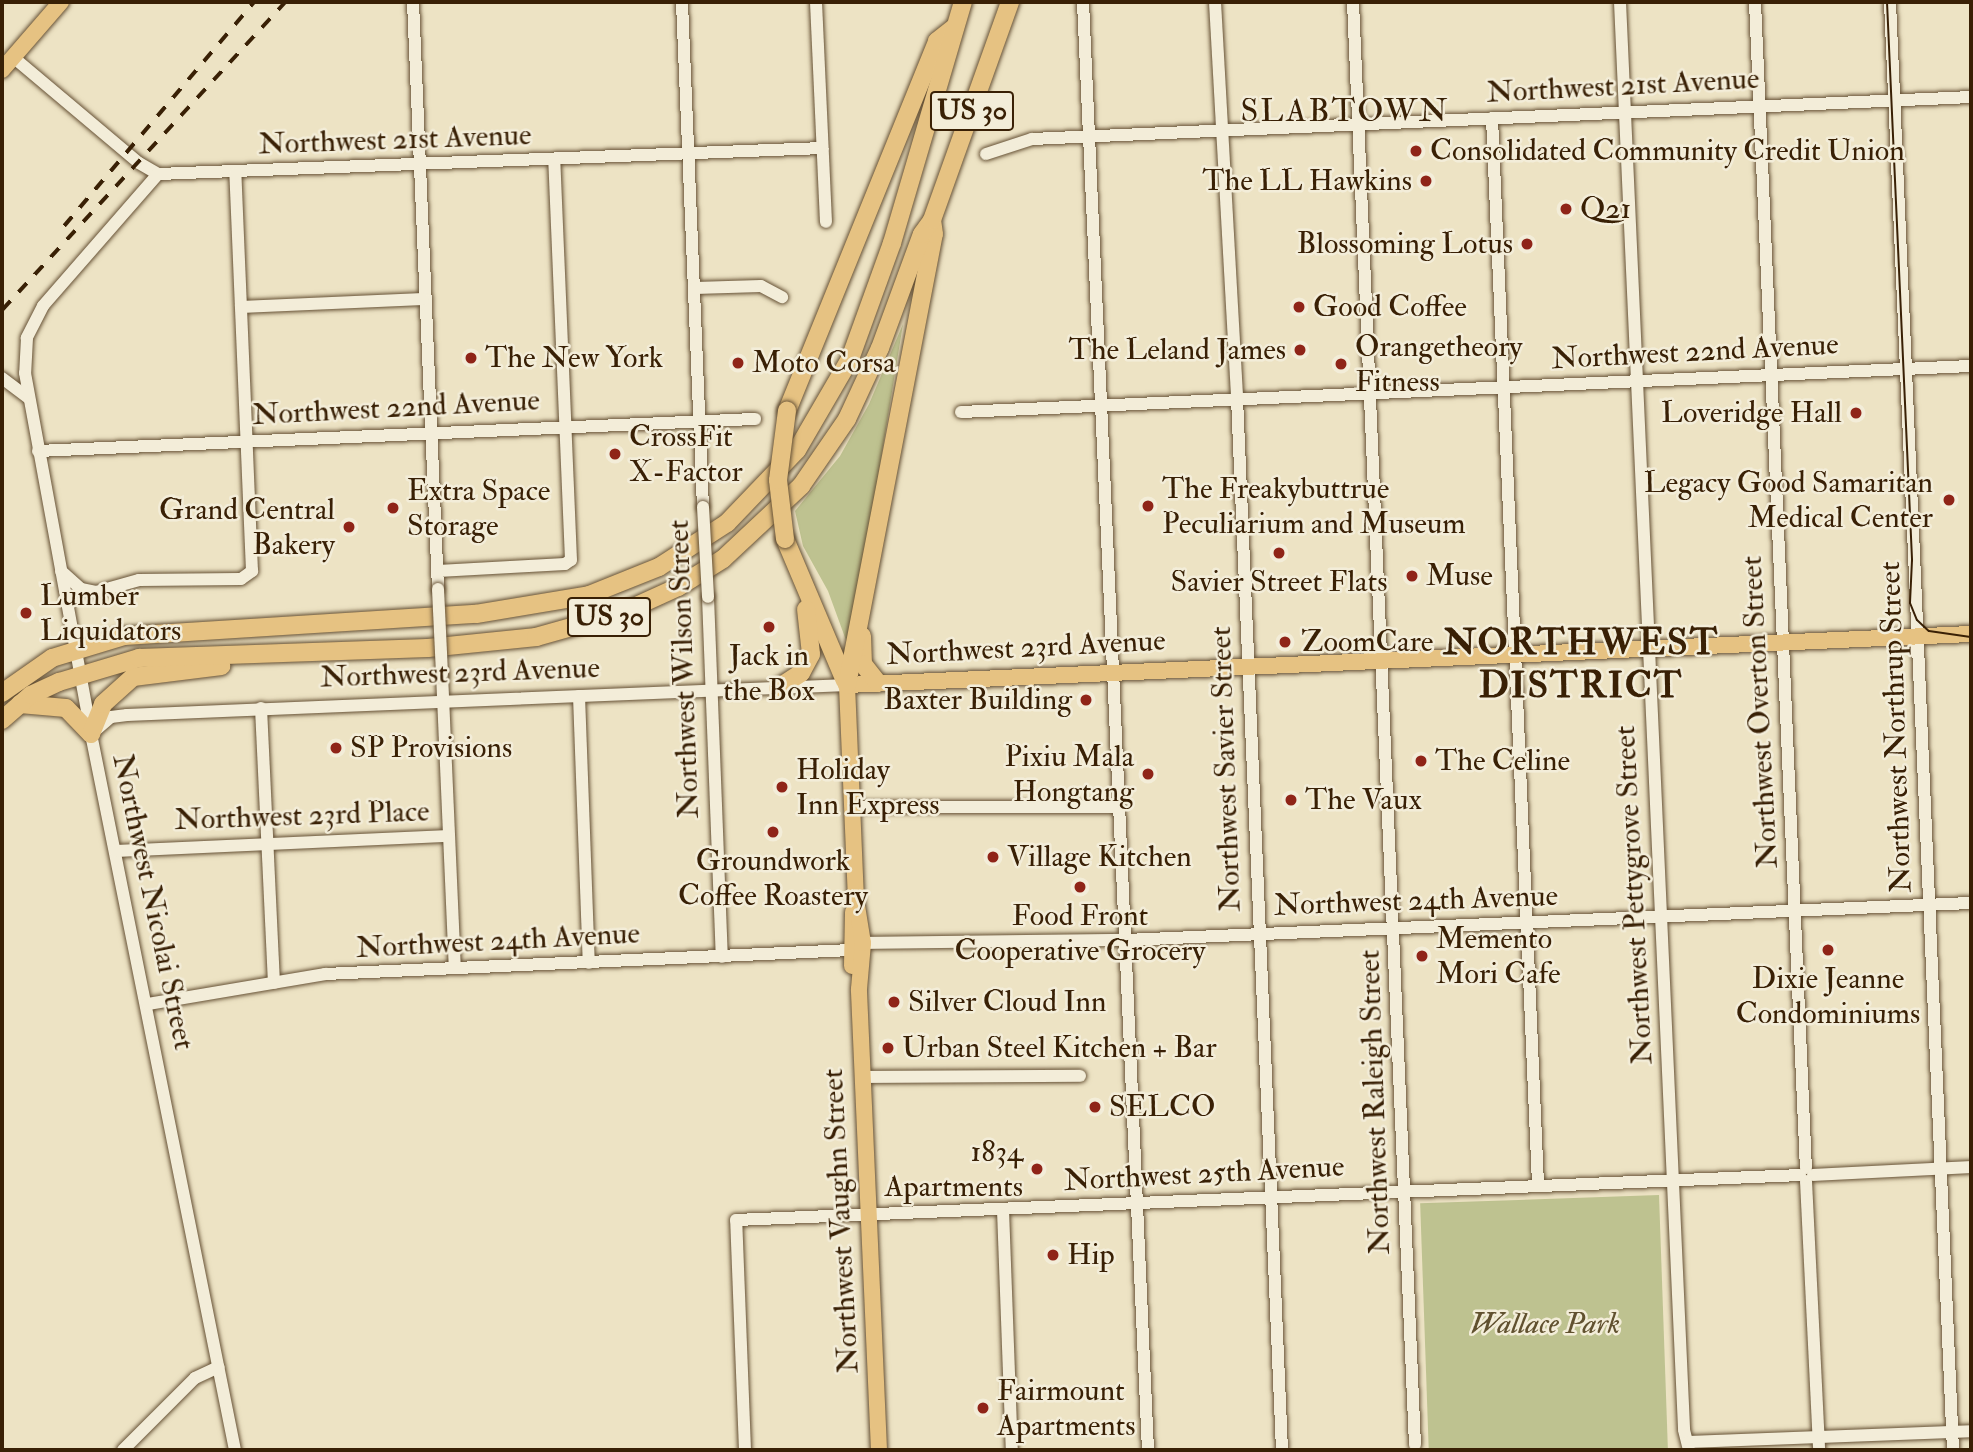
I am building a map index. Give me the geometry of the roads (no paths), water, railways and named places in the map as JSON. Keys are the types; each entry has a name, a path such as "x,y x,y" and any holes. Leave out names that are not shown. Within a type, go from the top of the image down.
{"highway":[{"name":"US 30","path":"2,693 30,671 75,649 147,633 526,608 610,588 659,566 718,529 755,497 797,450 850,359 892,243 963,2"},
{"name":"US 30","path":"2,720 20,704 80,674 139,658 468,645 536,637 621,613 698,576 772,517 831,447 864,387 922,234 933,219 1010,2"},
{"path":"847,685 785,539 778,480 787,411 937,41 954,27"},
{"path":"847,685 934,234 933,219"},
{"path":"877,522 860,649 863,664 878,683"},
{"path":"778,688 800,673 813,643 797,568"},
{"path":"20,704 66,708 91,734 103,704 134,677 159,671 236,666 261,655"}],"main road":[{"path":"2,70 61,2"},
{"name":"Northwest 23rd Avenue","path":"847,685 1971,634"},
{"name":"Northwest Vaughn Street","path":"847,685 879,1450"}],"street":[{"path":"413,2 423,299 455,968"},
{"name":"Northwest Wilson Street","path":"682,2 722,957"},
{"path":"816,2 826,222"},
{"path":"1083,2 1148,1450"},
{"name":"Northwest Savier Street","path":"1215,2 1237,398 1282,1450"},
{"name":"Northwest Raleigh Street","path":"1353,2 1415,1448"},
{"name":"Northwest Pettygrove Street","path":"1620,2 1684,1430 1689,1446"},
{"name":"Northwest Overton Street","path":"1755,2 1819,1444"},
{"name":"Northwest Northrup Street","path":"1890,2 1953,1450"},
{"path":"13,57 139,163 158,174"},
{"name":"Northwest 21st Avenue","path":"986,154 1032,139 1971,97"},
{"path":"1492,118 1538,1186"},
{"name":"Northwest 21st Avenue","path":"158,174 822,148"},
{"path":"438,571 565,564 571,559 554,159"},
{"path":"61,571 81,589 96,592 127,583 249,576 252,566 235,173"},
{"name":"Northwest Nicolai Street","path":"158,174 37,315 25,347 29,398 38,451 91,734 148,1004 235,1450"},
{"path":"695,288 761,286 782,297"},
{"path":"241,307 423,299"},
{"name":"Northwest 22nd Avenue","path":"961,412 1102,403 1971,366"},
{"path":"2,378 29,398"},
{"name":"Northwest 22nd Avenue","path":"38,451 755,419"},
{"name":"Northwest 23rd Avenue","path":"91,734 117,716 847,685"},
{"path":"579,696 589,963"},
{"path":"261,708 274,983"},
{"path":"851,807 1119,807"},
{"name":"Northwest 23rd Place","path":"116,851 449,836"},
{"name":"Northwest 24th Avenue","path":"148,1004 325,974 722,957 857,946 1126,940 1971,904"},
{"path":"862,1077 1080,1076"},
{"name":"Northwest 25th Avenue","path":"745,1450 736,1220 1971,1167"},
{"path":"1003,1210 1012,1450"},
{"path":"123,1450 195,1378 219,1367"},
{"path":"1689,1446 1819,1444 1971,1431"}],"tram line":[{"path":"1887,2 1912,560 1910,603 1917,620 1929,631 1971,637"}],"railway":[{"path":"64,226 254,2"},
{"path":"2,310 285,2"}],"place":[{"name":"Consolidated Community Credit Union","path":"1416,151"},
{"name":"The LL Hawkins","path":"1426,181"},
{"name":"Q21","path":"1566,209"},
{"name":"Blossoming Lotus","path":"1527,244"},
{"name":"Good Coffee","path":"1299,307"},
{"name":"The Leland James","path":"1300,350"},
{"name":"The New York","path":"471,358"},
{"name":"Moto Corsa","path":"738,363"},
{"name":"Orangetheory Fitness","path":"1341,364"},
{"name":"Loveridge Hall","path":"1856,413"},
{"name":"CrossFit X-Factor","path":"615,454"},
{"name":"Legacy Good Samaritan Medical Center","path":"1949,500"},
{"name":"The Freakybuttrue Peculiarium and Museum","path":"1148,506"},
{"name":"Extra Space Storage","path":"393,508"},
{"name":"Grand Central Bakery","path":"349,527"},
{"name":"Savier Street Flats","path":"1279,553"},
{"name":"Muse","path":"1412,576"},
{"name":"Lumber Liquidators","path":"26,613"},
{"name":"Jack in the Box","path":"769,627"},
{"name":"ZoomCare","path":"1285,642"},
{"name":"Baxter Building","path":"1086,700"},
{"name":"SP Provisions","path":"336,748"},
{"name":"The Celine","path":"1421,761"},
{"name":"Pixiu Mala Hongtang","path":"1148,774"},
{"name":"Holiday Inn Express","path":"782,787"},
{"name":"The Vaux","path":"1291,800"},
{"name":"Groundwork Coffee Roastery","path":"773,832"},
{"name":"Village Kitchen","path":"993,857"},
{"name":"Food Front Cooperative Grocery","path":"1080,887"},
{"name":"Dixie Jeanne Condominiums","path":"1828,950"},
{"name":"Memento Mori Cafe","path":"1422,956"},
{"name":"Silver Cloud Inn","path":"894,1002"},
{"name":"Urban Steel Kitchen + Bar","path":"888,1048"},
{"name":"SELCO","path":"1095,1107"},
{"name":"1834 Apartments","path":"1037,1169"},
{"name":"Hip","path":"1053,1255"},
{"name":"Fairmount Apartments","path":"983,1408"}],"district":[{"name":"SLABTOWN","path":"1345,111"},
{"name":"NORTHWEST DISTRICT","path":"1581,666"}],"park label":[{"name":"Wallace Park","path":"1545,1324"}]}
